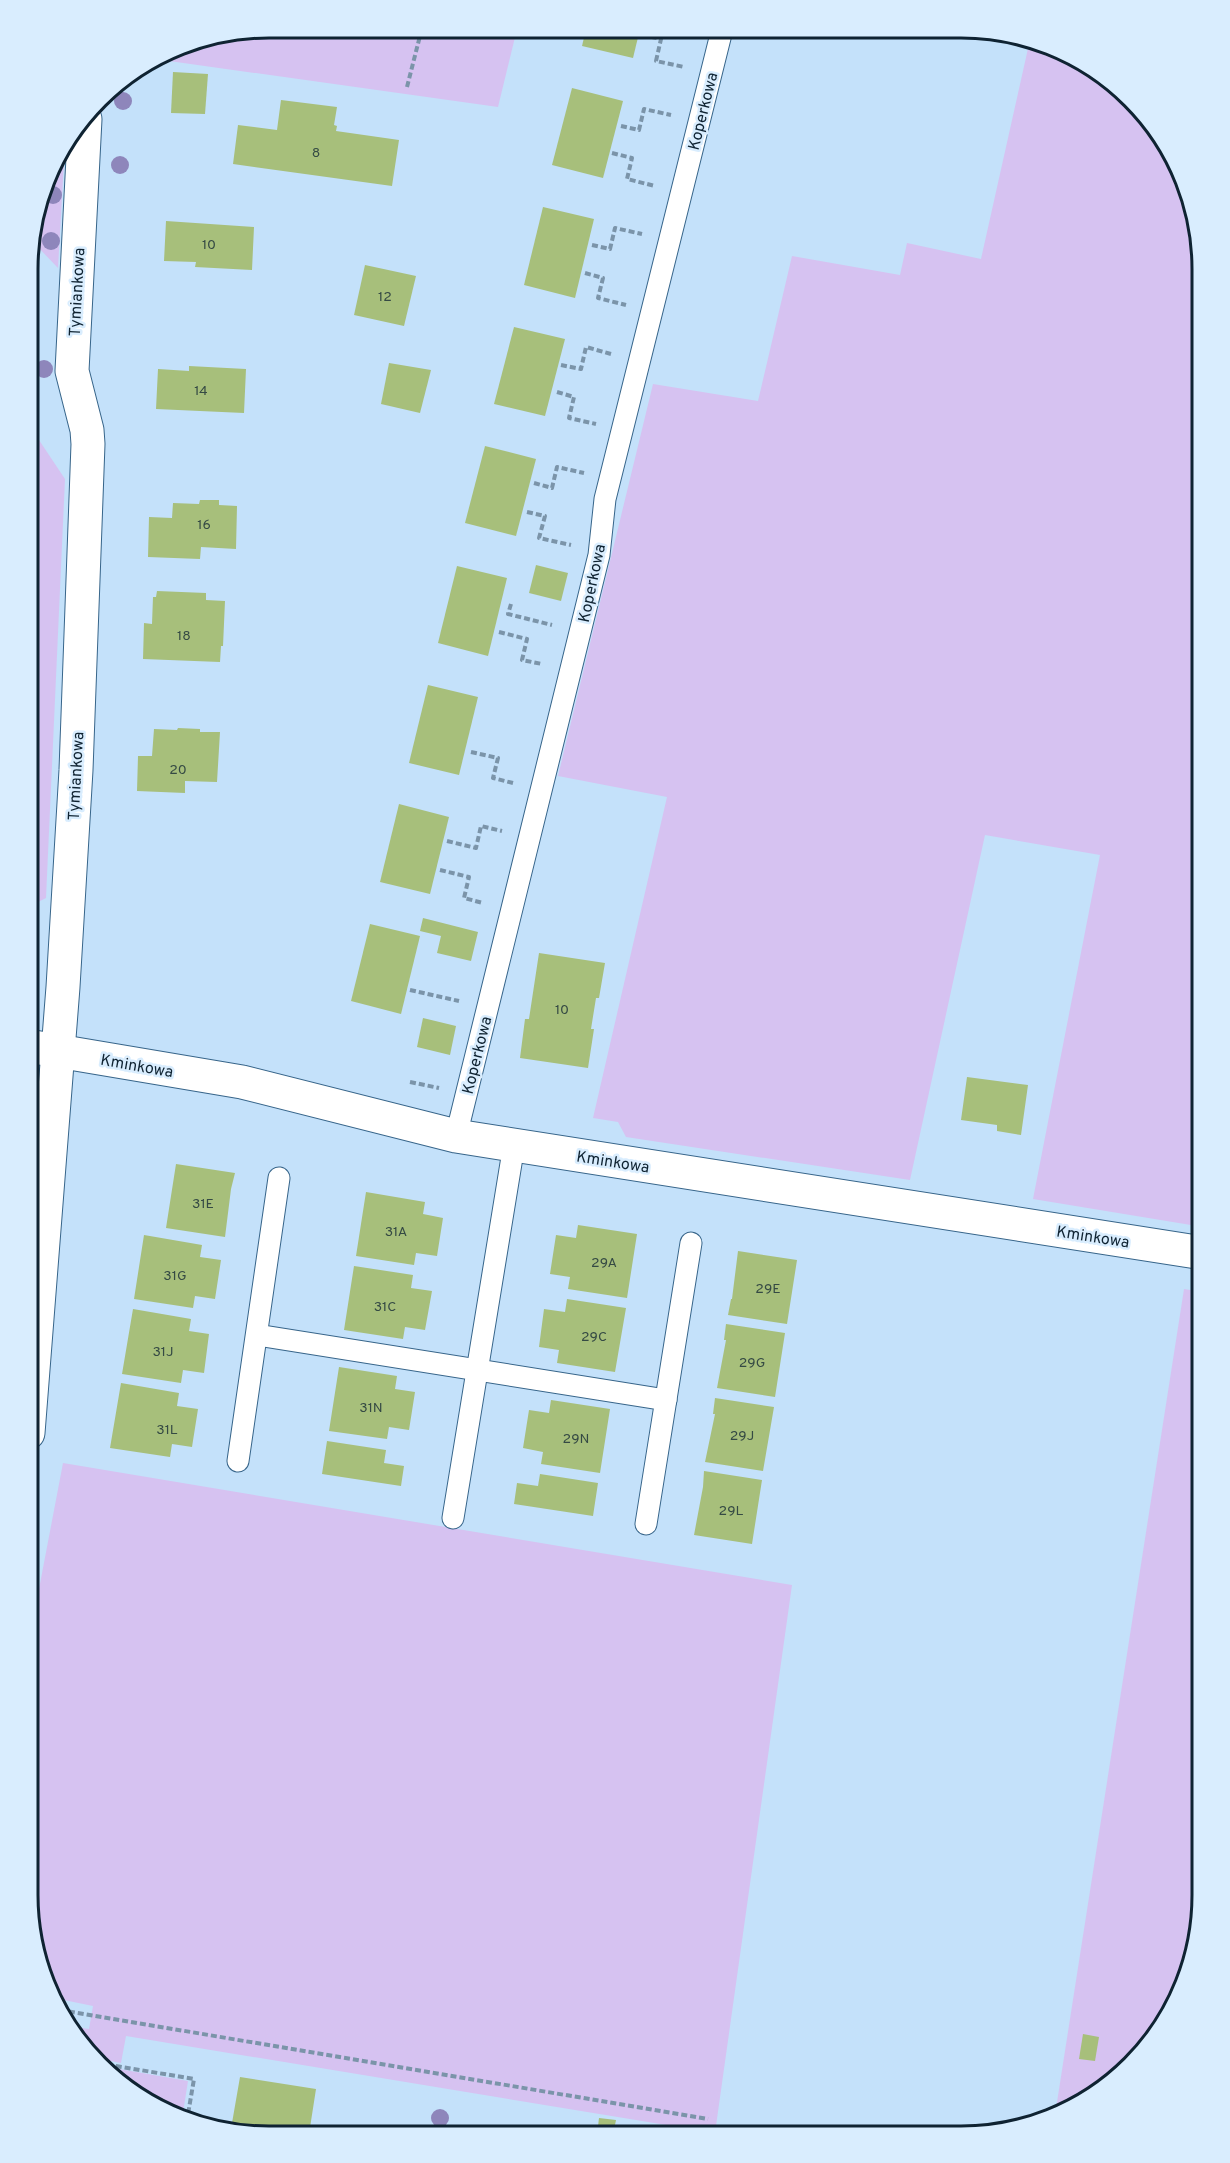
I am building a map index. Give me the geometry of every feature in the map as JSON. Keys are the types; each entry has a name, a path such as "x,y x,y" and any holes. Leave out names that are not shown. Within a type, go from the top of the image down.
{"street":[{"name":"Tymiankowa","path":"38,1176 43,1048 76,770 88,456 87,430 72,371 85,129"},
{"name":"Kminkowa","path":"43,1048 242,1082 456,1136 1192,1251"}],"lane":[{"name":"Koperkowa","path":"456,1136 599,555 605,499 720,38"},
{"path":"453,1518 514,1145"},
{"path":"238,1461 279,1178"},
{"path":"646,1524 691,1243"},
{"path":"257,1335 666,1400"}],"path":[{"path":"407,87 419,38"},
{"path":"656,38 661,39 656,61 687,68"},
{"path":"621,126 639,130 644,109 675,116"},
{"path":"612,153 632,158 627,179 658,187"},
{"path":"592,245 610,249 615,228 646,235"},
{"path":"585,273 603,278 598,298 628,306"},
{"path":"561,365 580,369 586,347 617,355"},
{"path":"556,393 574,397 569,418 596,425"},
{"path":"534,483 552,488 557,467 587,474"},
{"path":"527,512 545,516 539,538 576,546"},
{"path":"511,604 508,614 562,627"},
{"path":"499,632 527,639 522,660 547,666"},
{"path":"471,752 498,759 493,778 518,784"},
{"path":"447,841 476,848 481,826 506,832"},
{"path":"440,870 469,877 464,898 489,904"},
{"path":"410,990 460,1002"},
{"path":"410,1082 443,1088"},
{"path":"69,2012 708,2119"},
{"path":"113,2065 194,2079 189,2111"}],"shaded area":[{"path":"253,38 515,38 498,107 167,61 209,45"},
{"path":"1028,47 1064,61 1090,76 1135,116 1154,140 1169,166 1185,209 1191,238 1192,1225 1033,1199 1100,855 985,835 910,1180 626,1137 618,1122 593,1118 667,797 558,776 653,384 758,401 792,256 900,275 907,243 981,259"},
{"path":"64,160 58,268 38,247 45,209"},
{"path":"38,438 65,479 46,898 38,902"},
{"path":"1184,1289 1192,1290 1191,1925 1185,1954 1175,1983 1154,2023 1114,2068 1090,2087 1057,2105"},
{"path":"63,1463 792,1585 716,2126 672,2126 126,2036 121,2063 108,2060 79,2028 89,2029 93,2006 62,2000 61,1997 45,1954 39,1925 38,1594"},
{"path":"119,2070 188,2081 184,2109 153,2095"}],"building":[{"path":"584,38 638,38 633,58 582,46"},
{"path":"173,72 208,74 205,114 171,113"},
{"path":"572,88 623,101 603,178 552,165"},
{"path":"281,100 337,107 334,125 337,126 336,131 399,140 392,186 233,164 238,125 277,130"},
{"path":"543,207 594,219 575,298 524,285"},
{"path":"166,221 254,227 252,270 195,267 196,262 164,261"},
{"path":"365,265 416,276 404,326 354,315"},
{"path":"514,327 565,339 545,416 494,404"},
{"path":"389,363 431,370 420,413 381,404"},
{"path":"189,366 246,369 244,413 156,409 158,369 189,371"},
{"path":"485,446 536,459 516,536 465,523"},
{"path":"200,500 219,500 219,505 237,506 236,549 201,547 200,559 148,557 149,517 172,518 173,503 199,504"},
{"path":"536,565 568,573 561,601 529,593"},
{"path":"457,566 507,578 488,656 438,643"},
{"path":"157,591 206,593 206,600 225,601 220,662 143,659 144,623 152,624 153,597 156,597"},
{"path":"428,685 478,697 459,775 409,763"},
{"path":"178,728 200,729 200,732 220,732 217,782 185,781 185,793 137,791 138,756 152,756 154,729 177,730"},
{"path":"399,804 449,817 430,894 380,882"},
{"path":"423,918 478,932 471,961 437,953 441,936 420,931"},
{"path":"370,924 420,936 401,1014 351,1001"},
{"path":"539,953 605,963 599,998 596,998 588,1068 520,1058 525,1019 529,1019"},
{"path":"423,1018 456,1026 450,1055 417,1047"},
{"path":"967,1077 1028,1085 1021,1135 997,1131 997,1125 961,1120"},
{"path":"176,1164 235,1173 225,1237 166,1228"},
{"path":"366,1192 425,1202 423,1214 443,1218 437,1256 416,1253 414,1265 356,1256"},
{"path":"578,1225 637,1234 627,1298 568,1289 570,1277 550,1274 556,1235 576,1238"},
{"path":"144,1235 202,1245 200,1257 221,1260 215,1299 195,1296 193,1308 134,1299"},
{"path":"738,1251 797,1260 787,1324 728,1315"},
{"path":"354,1266 413,1275 411,1288 432,1291 425,1330 405,1327 403,1339 344,1330"},
{"path":"567,1299 626,1308 615,1372 557,1363 559,1350 539,1347 544,1309 565,1312"},
{"path":"133,1309 191,1319 189,1331 209,1334 204,1373 183,1370 181,1383 122,1374"},
{"path":"726,1324 785,1333 775,1397 717,1388 726,1340 724,1340"},
{"path":"339,1367 397,1376 395,1389 415,1392 409,1430 389,1427 387,1439 329,1431"},
{"path":"121,1383 179,1393 177,1406 198,1409 192,1447 172,1444 170,1457 110,1448"},
{"path":"715,1398 774,1407 763,1471 705,1462 715,1414 713,1414"},
{"path":"551,1400 610,1409 600,1473 541,1464 543,1452 523,1448 529,1410 549,1413"},
{"path":"327,1441 386,1450 384,1463 404,1466 401,1486 322,1474"},
{"path":"704,1471 762,1480 752,1544 694,1535"},
{"path":"540,1474 598,1483 593,1516 514,1504 517,1483 538,1486"},
{"path":"1083,2034 1099,2037 1095,2061 1079,2059"},
{"path":"240,2077 316,2089 310,2126 232,2123"},
{"path":"599,2118 616,2120 615,2126 598,2126"}]}
